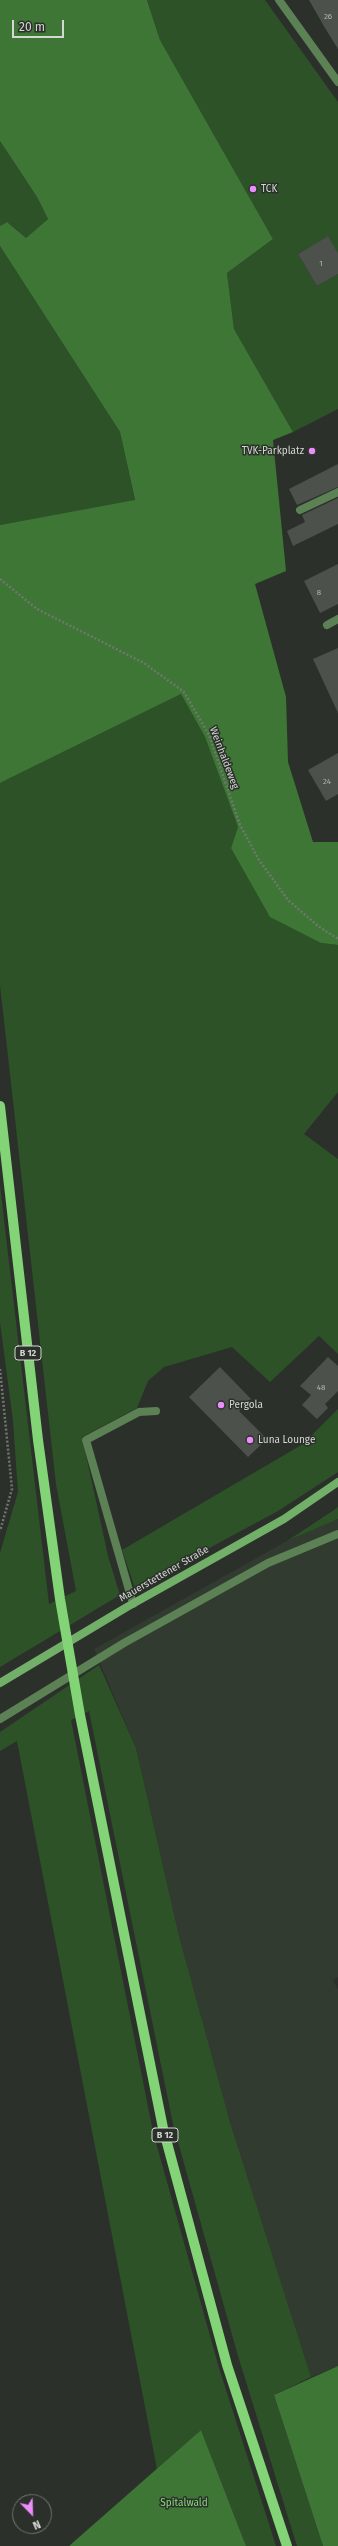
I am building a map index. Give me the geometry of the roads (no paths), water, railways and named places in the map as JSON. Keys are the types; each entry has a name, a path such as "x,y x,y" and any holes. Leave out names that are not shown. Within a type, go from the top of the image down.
{"main road":[{"name":"B 12","path":"0,1106 38,1440 60,1599 80,1716 163,2128 227,2365 287,2546"},
{"name":"Mauerstettener Straße","path":"0,1683 134,1604 284,1519 338,1482"}],"street":[{"path":"279,0 338,82"},
{"path":"300,510 338,492"},
{"path":"327,625 338,619"},
{"path":"134,1604 86,1440 139,1412 156,1411"},
{"path":"0,1719 124,1643 268,1563 338,1534"}],"place":[{"name":"TCK","path":"253,189"},
{"name":"TVK-Parkplatz","path":"312,451"},
{"name":"Pergola","path":"221,1405"},
{"name":"Luna Lounge","path":"250,1440"}],"park label":[{"name":"Spitalwald","path":"184,2503"}]}
